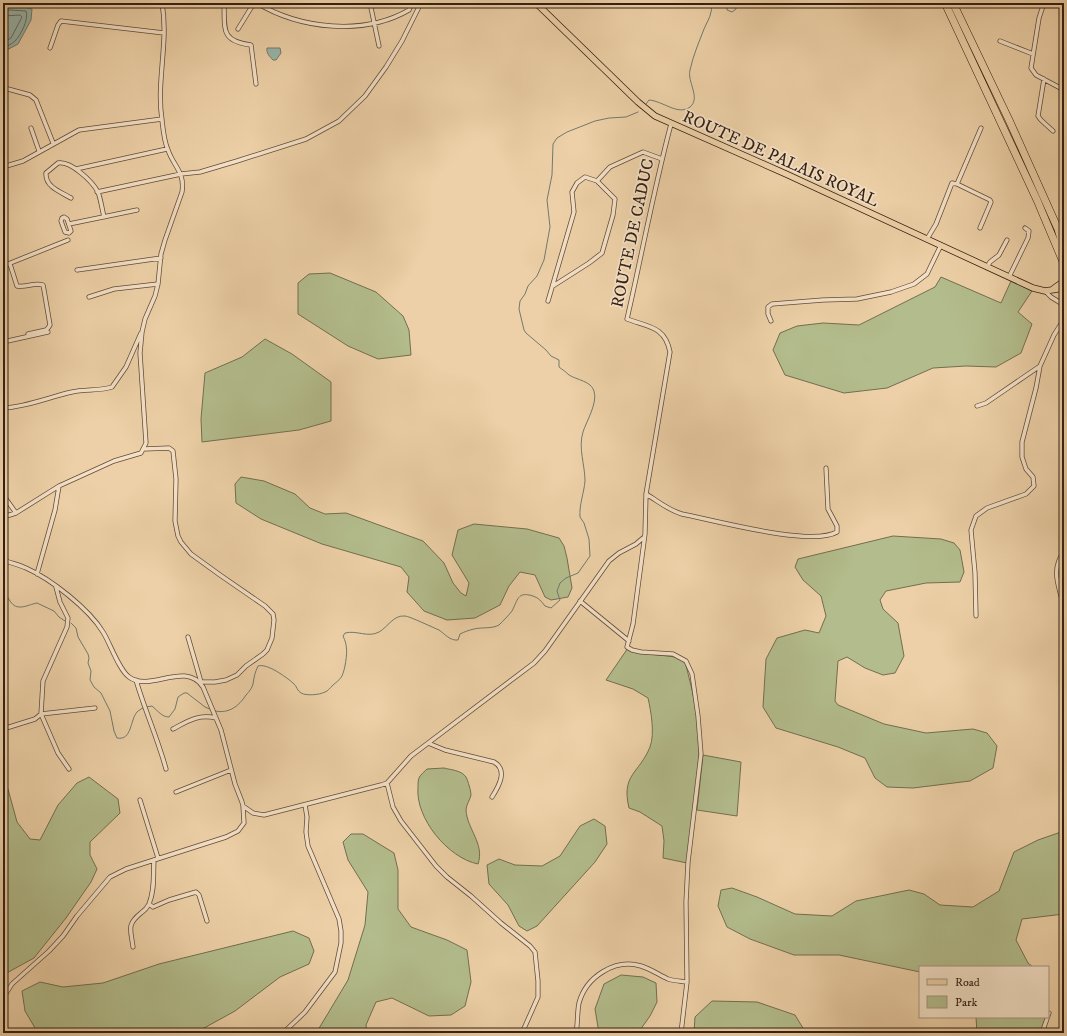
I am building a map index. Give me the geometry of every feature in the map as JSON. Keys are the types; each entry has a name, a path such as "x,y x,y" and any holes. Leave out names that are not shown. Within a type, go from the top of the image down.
{"highway":[{"path":"945,3 1061,249"},
{"path":"953,3 1061,229 1055,234 1061,249 1064,264"}],"main road":[{"name":"ROUTE DE PALAIS ROYAL","path":"536,3 638,102 655,116 786,174 1033,288 1045,291 1064,288"},
{"path":"1045,291 1056,288 1064,281"}],"street":[{"path":"3,517 16,513 59,486 114,461 141,453 144,449 146,441 140,353 142,332 144,319 155,296 158,284 165,240 182,192 181,174 167,148 160,104 160,78 164,33 162,3"},
{"path":"224,3 224,26 228,36 237,42 251,45 256,84"},
{"path":"238,29 256,3 290,18 330,26 352,26 382,21 407,11 410,8 410,3"},
{"path":"370,3 379,46"},
{"path":"98,192 181,174 200,172 306,139 339,121 365,96 386,67 402,42 421,3"},
{"path":"1044,3 1039,18 1031,68 1036,75 1064,89"},
{"path":"50,48 58,25 63,21 164,33"},
{"path":"1000,41 1033,54"},
{"path":"1044,79 1038,116 1053,131"},
{"path":"8,89 30,95 36,100 53,143"},
{"path":"3,167 23,161 53,143 79,130 162,119"},
{"name":"ROUTE DE CADUC","path":"629,641 645,534 646,494 670,352 668,343 663,334 656,329 627,318 671,124"},
{"path":"32,128 39,151"},
{"path":"957,184 981,128"},
{"path":"76,169 167,148"},
{"path":"597,181 610,167 643,152 662,159"},
{"path":"71,198 49,184 46,175 47,172 60,163 76,169 98,192 104,217"},
{"path":"548,301 574,212 572,192 577,183 585,177 597,181 615,199 614,215 602,253 553,286"},
{"path":"927,239 936,224 952,183 990,200 989,210 980,228"},
{"path":"69,224 137,210"},
{"path":"1009,277 1028,238 1029,231 1025,228"},
{"path":"3,266 68,240"},
{"path":"987,266 999,255 1007,240"},
{"path":"771,320 767,310 772,304 857,299 880,295 914,284 927,274 941,246"},
{"path":"77,270 161,258"},
{"path":"10,264 17,286 22,287 39,284 44,290 50,322 49,327 46,330 28,334"},
{"path":"89,297 114,288 158,284"},
{"path":"1045,291 1051,297 1064,304"},
{"path":"976,616 975,573 971,530 976,516 987,508 1026,494 1034,486 1033,477 1026,469 1022,457 1022,442 1040,366 1054,335 1064,319"},
{"path":"3,342 48,332"},
{"path":"3,408 16,407 72,392 112,387 126,367 142,332"},
{"path":"977,406 986,403 1040,366"},
{"path":"3,560 25,567 37,574 81,606 93,617 126,675 130,678 143,682 178,676 187,677 200,682 215,682 226,680 237,675 267,650 272,638 274,620 273,614 265,606 220,576 184,547 178,536 175,521 176,479 173,451 169,448 144,449"},
{"path":"646,494 670,510 682,514 781,534 820,536 837,532 838,526 828,509 826,468"},
{"path":"37,574 55,510 59,486"},
{"path":"3,492 16,513"},
{"path":"244,806 253,813 260,815 382,786 387,783 408,759 529,669 545,651 609,562 619,553 644,538"},
{"path":"1064,551 1059,561 1056,574 1062,600 1064,602"},
{"path":"56,587 60,602 68,620 67,627 43,681 41,714 58,753 69,769"},
{"path":"580,601 629,641 627,647 641,652 673,654 686,661 692,674 698,716 701,754 688,862 686,902 687,982 681,1033"},
{"path":"4,996 12,984 49,951 63,936 77,916 110,877 126,869 226,838 238,831 244,822 244,806 231,770 221,730 200,682 188,637"},
{"path":"136,680 166,769"},
{"path":"3,729 35,719 41,714 95,708"},
{"path":"173,729 200,717 215,716"},
{"path":"428,743 445,750 498,764 501,769 500,784 492,797"},
{"path":"176,792 231,770"},
{"path":"387,783 393,807 401,821 436,866 507,928 526,942 535,952 538,997 522,1033"},
{"path":"133,947 130,929 131,922 146,909 149,904 156,859 140,800"},
{"path":"283,1033 305,1012 335,972 341,944 339,919 308,846 305,805"},
{"path":"149,904 153,908 169,900 196,892 199,895 207,921"},
{"path":"576,1033 582,995 592,978 602,972 623,965 632,964 641,966 669,979 687,982"},
{"path":"1042,1033 1048,1018"}],"green space":[{"path":"330,273 376,292 403,316 409,330 411,355 378,359 348,346 298,314 298,283 309,274"},
{"path":"941,277 1001,303 1011,281 1032,291 1018,312 1032,324 1021,353 996,367 966,366 933,368 887,388 844,393 785,375 773,350 780,333 797,326 823,323 859,325 935,287"},
{"path":"265,339 292,354 331,382 331,421 299,430 202,442 201,419 205,373 242,357"},
{"path":"241,477 264,481 295,494 310,508 325,514 346,513 423,541 444,563 453,583 461,593 466,596 469,583 452,555 458,530 474,524 527,529 559,538 564,546 572,588 568,597 551,600 545,597 535,575 520,572 509,586 500,605 475,618 447,620 424,611 407,592 409,577 401,567 322,544 261,519 236,503 235,484"},
{"path":"893,536 941,539 954,543 960,550 964,572 960,582 926,583 886,591 880,600 883,609 898,623 904,656 895,673 883,675 865,668 847,657 838,661 835,701 838,705 884,724 926,733 973,729 987,733 997,746 993,768 970,781 913,788 887,787 875,778 865,758 838,747 776,728 763,707 766,659 777,638 805,630 819,633 826,616 821,596 803,580 795,567 798,559"},
{"path":"628,648 640,653 676,657 685,662 696,709 699,732 697,782 687,863 663,858 664,841 662,826 640,812 629,808 627,788 629,781 646,756 650,747 652,729 648,698 633,689 606,680"},
{"path":"703,755 741,762 737,816 697,810"},
{"path":"444,768 461,773 468,781 471,795 466,810 469,824 478,843 480,857 478,864 456,854 445,845 436,835 422,811 418,799 418,780 421,774 427,769"},
{"path":"89,777 118,799 120,813 90,842 90,855 97,869 91,882 66,918 34,958 3,975 3,783 8,789 17,822 30,839 40,840 58,805 77,783"},
{"path":"1064,817 1064,914 1022,919 1016,940 1028,963 1032,966 919,966 919,972 839,955 794,955 750,939 727,927 718,906 721,890 732,888 757,897 795,914 832,916 856,901 909,890 924,894 940,905 973,907 999,891 1014,852 1038,840 1061,832"},
{"path":"594,819 605,826 607,844 595,862 537,926 527,931 519,926 508,905 489,884 487,865 499,859 515,865 542,866 560,856 580,826"},
{"path":"351,834 363,834 394,853 398,870 398,909 411,927 447,940 467,950 471,982 465,1006 451,1015 429,1016 392,998 376,1002 366,1025 367,1033 314,1033 318,1030 348,980 365,925 368,892 348,860 343,842"},
{"path":"293,931 309,938 314,951 309,964 280,977 235,1011 195,1033 38,1033 25,1011 22,991 40,982 63,987 103,983 159,964"},
{"path":"621,975 643,977 656,983 657,1002 650,1016 638,1033 599,1033 595,1009 604,984"},
{"path":"712,1001 757,1002 795,1015 806,1033 694,1033 695,1017"},
{"path":"976,1018 1046,1018 1041,1033 977,1033"}],"water":[{"path":"9,6 21,6 32,9 31,20 18,44 3,52 3,8"},
{"path":"267,48 280,48 281,53 276,60 273,60 267,52"}],"waterway":[{"path":"646,104 649,100 680,110 690,107 693,103 694,95 690,80 690,70 696,49 709,19 711,3"},
{"path":"719,3 727,7 727,10 732,12 736,9 736,3"},
{"path":"215,711 220,712 229,710 240,703 252,687 255,672 258,666 271,668 281,674 293,683 303,694 309,695 326,692 339,680 343,673 347,654 346,643 343,636 345,633 354,632 375,634 397,617 405,616 439,630 450,638 458,640 460,634 467,631 499,625 512,611 517,600 521,596 528,595 535,597 545,606 551,608 560,600 557,591 560,583 566,578 578,573 590,556 589,539 584,523 580,517 580,508 585,481 581,444 583,432 593,407 595,396 590,385 572,377 559,367 559,360 551,356 526,333 519,309 520,301 528,286 537,276 544,260 550,227 547,200 552,175 553,144 557,138 567,132 595,121 626,117 638,112"},
{"path":"3,590 10,601 16,606 22,607 37,603 54,611 65,621"},
{"path":"71,623 76,628 78,637 88,654 88,663 91,671 90,680 94,687 101,693 110,711 117,738 122,738 128,733 137,712 143,708"},
{"path":"146,707 152,706 162,715 169,717 175,709 178,697 184,693 187,693 205,707 212,710"}]}
